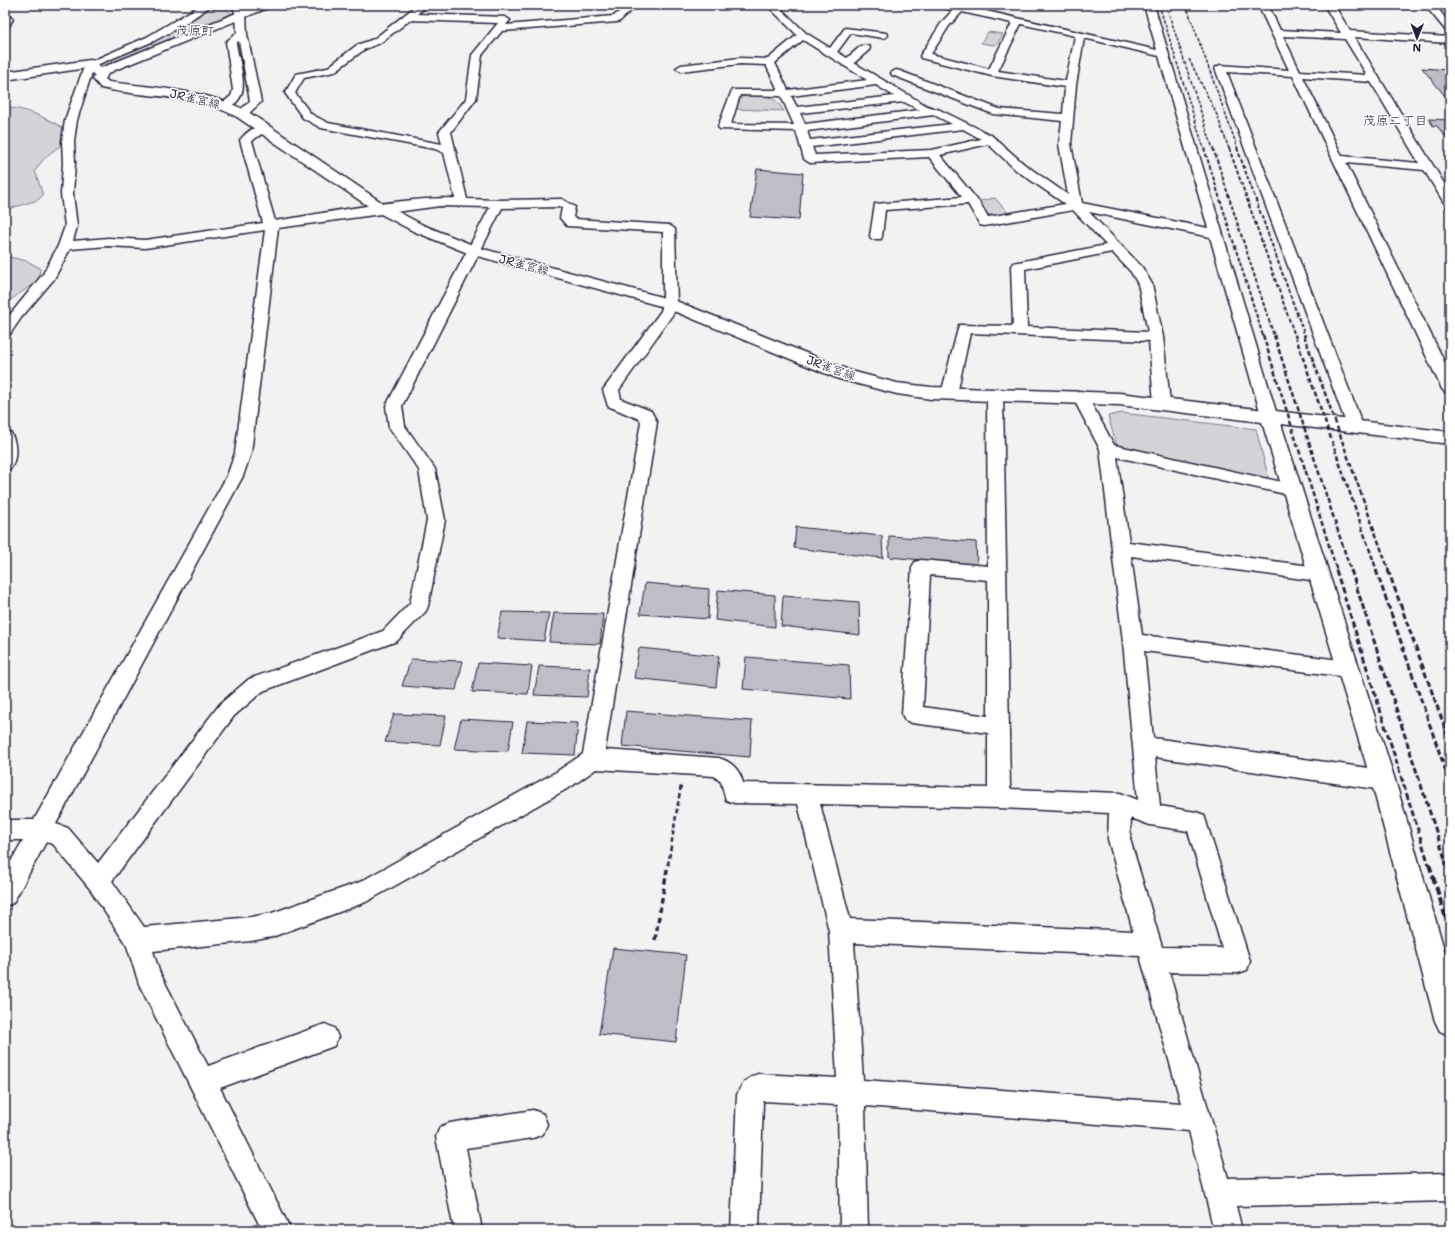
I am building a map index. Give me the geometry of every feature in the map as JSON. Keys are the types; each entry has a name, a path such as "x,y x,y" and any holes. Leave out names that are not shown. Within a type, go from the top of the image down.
{"street":[{"path":"5,76 90,64 113,57 190,17 207,5"},
{"path":"101,76 103,72 111,67 239,10 266,5"},
{"path":"423,5 377,41 361,46 330,70 300,76 290,93 307,116 325,126 438,146 449,151"},
{"path":"499,28 618,19 632,5"},
{"path":"772,5 803,35 878,82 923,108 936,112 991,140 1020,167 1076,206 1137,270 1145,284 1156,337 1162,403"},
{"path":"942,5 1018,20 1163,54"},
{"path":"1149,5 1269,415 1294,490 1318,574 1383,780 1450,1021"},
{"path":"1263,5 1450,389"},
{"path":"1329,5 1450,203"},
{"path":"1430,5 1450,30"},
{"path":"960,8 945,24 925,56 992,73 1071,85"},
{"path":"239,10 242,34 256,102 242,114"},
{"path":"5,16 8,19 5,26"},
{"path":"409,17 505,20 477,55 471,99 446,132 449,151 462,202"},
{"path":"992,73 1018,20"},
{"path":"831,53 848,30 883,35"},
{"path":"1277,33 1450,40"},
{"path":"225,105 234,100 237,94 231,42 242,34"},
{"path":"1076,206 1065,144 1071,85 1080,34"},
{"path":"681,68 740,61 770,62 803,35"},
{"path":"847,62 865,48"},
{"path":"770,62 786,93 792,111 801,128 810,159 932,153 991,140"},
{"path":"5,331 16,315 49,276 65,246 71,226 67,194 69,163 68,141 71,120 90,64"},
{"name":"JR雀宮線","path":"90,64 101,76 99,79 105,84 198,97 225,105 242,114 382,209 418,228 474,251 670,304 845,375 903,390 949,394 1080,396 1162,403 1450,438"},
{"path":"1355,426 1220,68 1296,72 1374,79"},
{"path":"896,73 997,112 1067,118"},
{"path":"878,82 786,93 736,92 724,127 801,128 936,112"},
{"path":"923,108 951,94"},
{"path":"792,111 907,98"},
{"path":"805,144 963,126"},
{"path":"5,895 235,476 243,453 272,231 246,140 254,132 264,129"},
{"path":"932,153 971,200 984,222 1076,206 1217,234"},
{"path":"1338,159 1428,167"},
{"path":"876,236 879,207 971,200"},
{"path":"65,246 108,242 146,244 382,209 440,202 498,204 562,202 569,207 566,218 572,223 669,230 670,304 668,311 611,390 614,402 645,415 649,422 593,759"},
{"path":"98,881 227,710 256,685 390,636 419,606 436,520 427,469 397,427 394,406 498,204"},
{"path":"1020,330 1018,266 1115,247"},
{"path":"949,394 964,328 1156,337"},
{"path":"995,395 999,798"},
{"path":"1080,396 1108,449 1133,642 1150,815"},
{"path":"5,437 8,453 5,464"},
{"path":"1108,449 1294,490"},
{"path":"1122,548 1318,574"},
{"path":"997,574 920,567 912,714 998,726"},
{"path":"1133,642 1348,669"},
{"path":"1144,746 1383,780"},
{"path":"138,940 251,929 272,925 366,891 564,779 593,759 718,767 731,777 734,793 1120,802 1150,815 1196,822 1238,961 1151,951 841,931"},
{"path":"807,795 841,931 850,1092 854,1230"},
{"path":"1120,802 1119,839 1199,1118 1228,1230"},
{"path":"5,830 41,830 60,835 98,881 138,940 148,975 277,1230"},
{"path":"201,1082 325,1037"},
{"path":"745,1230 750,1095 758,1087 850,1092 1199,1118"},
{"path":"468,1230 450,1137 533,1124"},
{"path":"1219,1192 1450,1187"}],"path":[{"path":"655,940 684,765"}],"shaded area":[{"path":"212,5 223,5 232,14 96,69 93,67 201,15"},
{"path":"988,32 1003,34 997,44 993,45 981,43"},
{"path":"749,95 770,97 777,102 784,111 736,109 740,97"},
{"path":"13,108 35,114 56,124 70,132 70,140 51,153 42,161 35,171 43,195 38,200 5,210 5,109"},
{"path":"995,198 1009,214 994,216 984,213 979,201"},
{"path":"5,256 27,261 40,268 39,280 5,304"},
{"path":"1122,413 1256,429 1269,480 1117,447 1108,416"}],"building":[{"path":"1422,68 1450,70 1450,102"},
{"path":"1429,119 1450,120 1450,136 1445,136 1437,126 1433,126"},
{"path":"757,169 803,173 799,220 750,217"},
{"path":"796,527 882,536 883,558 794,548"},
{"path":"889,536 976,542 977,565 889,557"},
{"path":"645,583 709,589 708,619 640,614"},
{"path":"718,590 775,595 775,627 715,620"},
{"path":"783,596 859,602 860,635 781,626"},
{"path":"502,612 549,613 544,641 497,638"},
{"path":"554,613 603,614 600,644 549,642"},
{"path":"639,648 719,656 716,687 634,678"},
{"path":"746,657 849,665 850,699 743,689"},
{"path":"411,659 463,661 456,690 402,686"},
{"path":"478,663 532,666 528,694 472,692"},
{"path":"539,666 590,668 587,697 534,695"},
{"path":"626,711 752,721 750,757 622,746"},
{"path":"394,714 446,716 440,745 385,742"},
{"path":"461,719 513,722 508,751 454,749"},
{"path":"527,721 578,723 575,755 522,753"},
{"path":"613,948 686,955 676,1042 599,1034"}],"railway":[{"path":"1159,5 1204,149"},
{"path":"1166,5 1213,149"},
{"path":"1186,5 1238,149"},
{"path":"1189,59 1217,115 1229,149"},
{"path":"1204,148 1263,336"},
{"path":"1213,148 1274,336"},
{"path":"1229,148 1295,336"},
{"path":"1237,148 1305,336"},
{"path":"1263,335 1337,571"},
{"path":"1274,335 1351,571"},
{"path":"1295,335 1377,571"},
{"path":"1304,335 1389,571"},
{"path":"1336,570 1429,865"},
{"path":"1351,570 1447,865"},
{"path":"1376,570 1450,783"},
{"path":"1388,570 1450,742"},
{"path":"1429,864 1450,931"},
{"path":"1447,864 1450,873"}],"district":[{"name":"茂原町","path":"195,30"},
{"name":"茂原二丁目","path":"1395,120"}]}
